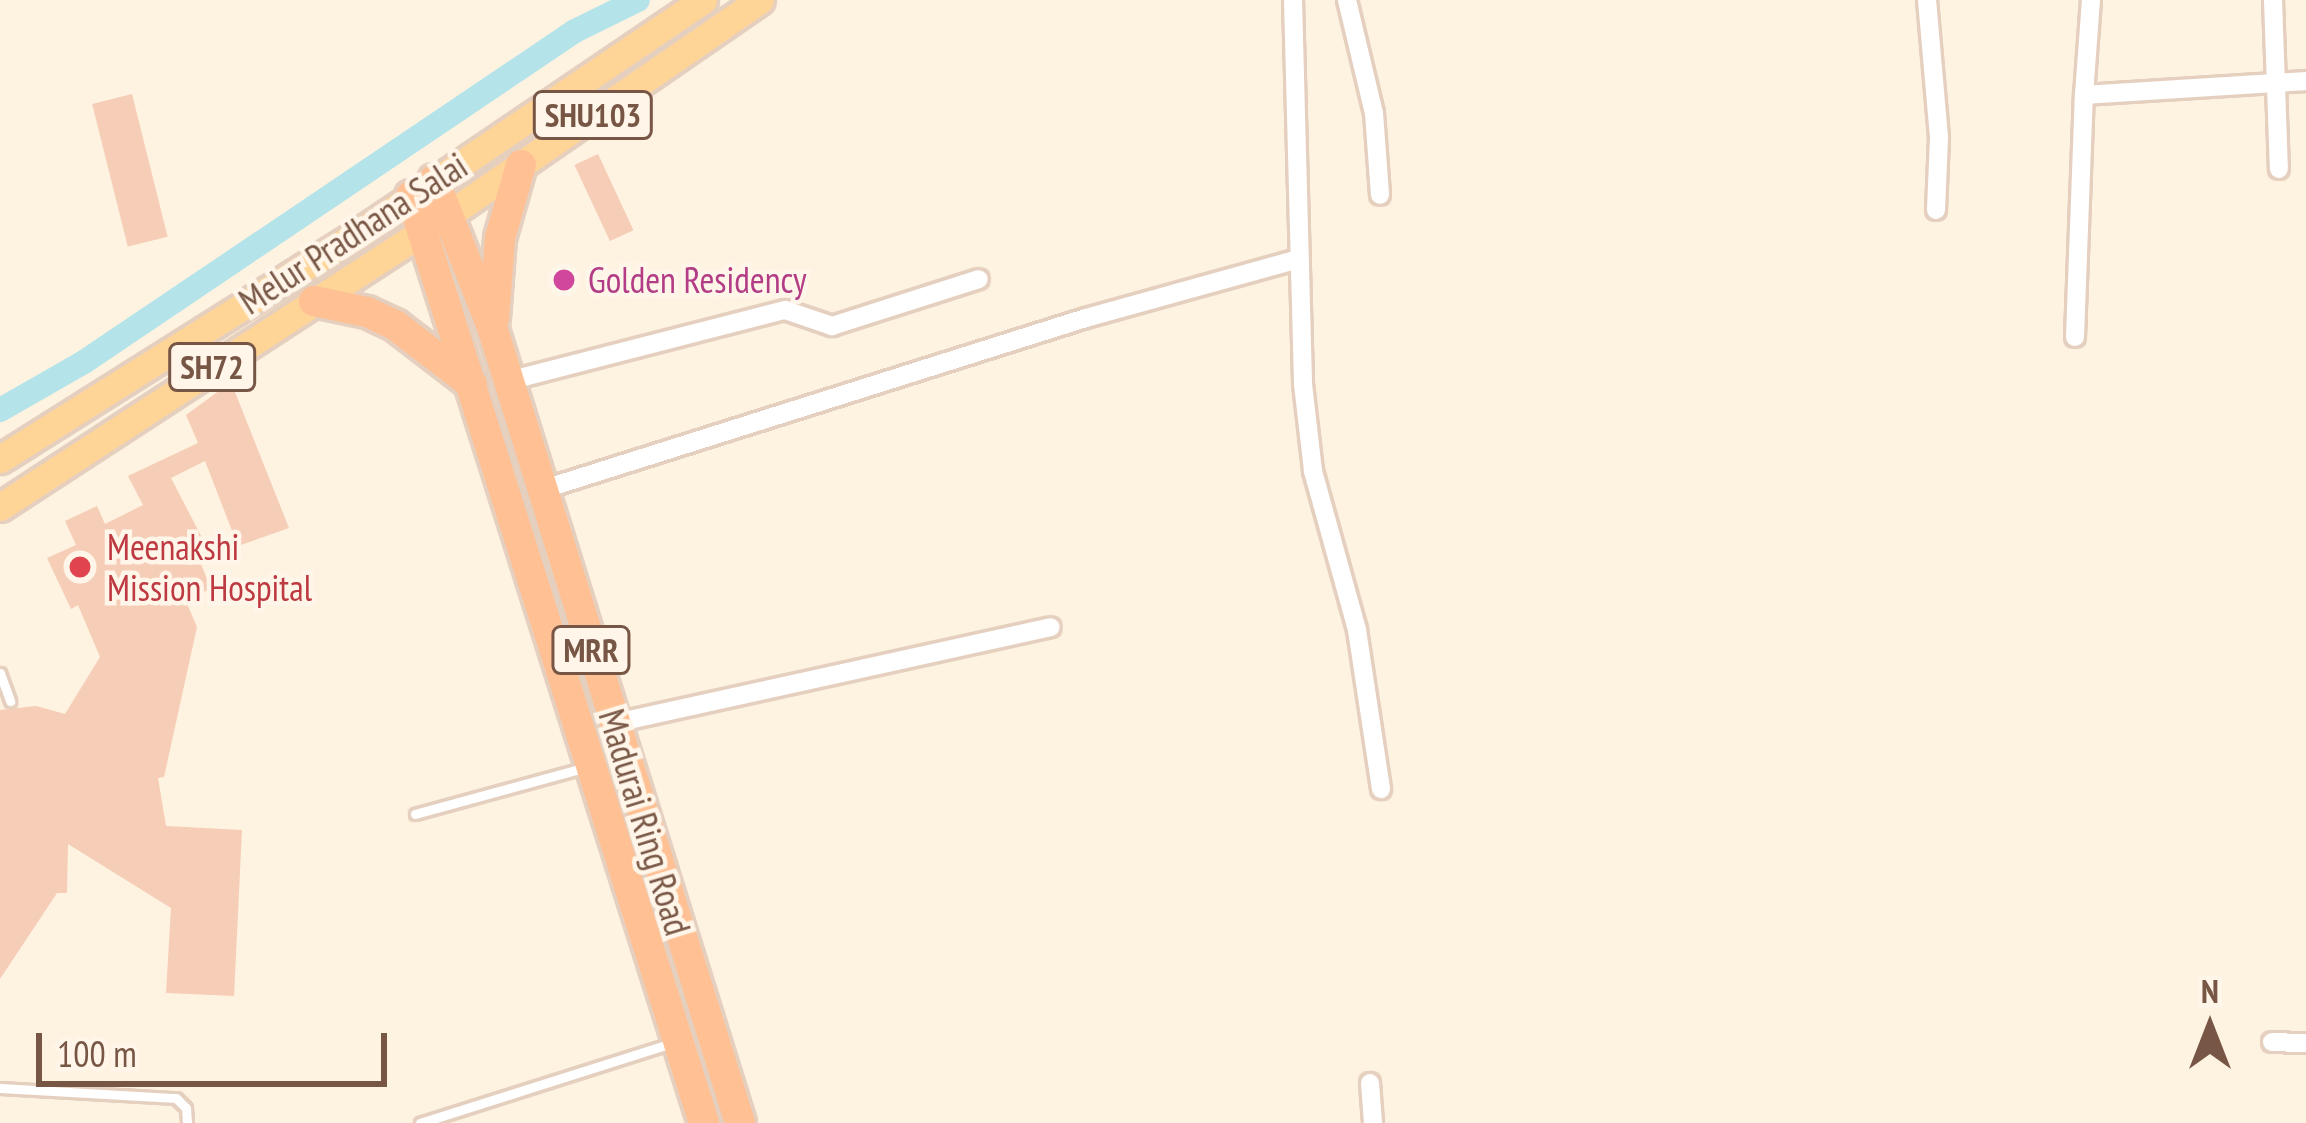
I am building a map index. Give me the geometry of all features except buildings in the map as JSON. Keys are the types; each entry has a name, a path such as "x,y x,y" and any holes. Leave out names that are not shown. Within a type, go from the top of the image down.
{"highway":[{"path":"494,330 500,238 521,165"},
{"name":"Madurai Ring Road","path":"423,188 494,330 740,1123"},
{"name":"Madurai Ring Road","path":"438,221 472,384 704,1123"},
{"path":"314,301 367,312 395,325 472,384"}],"main road":[{"name":"Melur Pradhana Salai","path":"0,459 423,188 703,0"},
{"name":"Melur Pradhana Salai","path":"0,507 438,221 760,0"}],"street":[{"path":"1293,0 1303,384 1313,471 1357,630 1381,789"},
{"path":"1347,0 1374,113 1380,195"},
{"path":"1928,0 1939,138 1936,210"},
{"path":"2075,337 2091,0"},
{"path":"2273,0 2279,169"},
{"path":"2084,95 2306,81"},
{"path":"541,490 1086,318 1298,259"},
{"path":"508,381 785,310 832,326 979,279"},
{"path":"615,723 1051,627"},
{"path":"2272,1042 2306,1043"},
{"path":"1370,1083 1373,1123"}],"lane":[{"path":"0,673 10,701"},
{"path":"415,814 592,765"},
{"path":"420,1123 679,1041"},
{"path":"0,1088 176,1098 186,1108 188,1123"}],"waterway":[{"path":"0,410 84,362 575,31 638,0"}],"place":[{"name":"Golden Residency","path":"564,280"},
{"name":"Meenakshi Mission Hospital","path":"80,567"}]}
